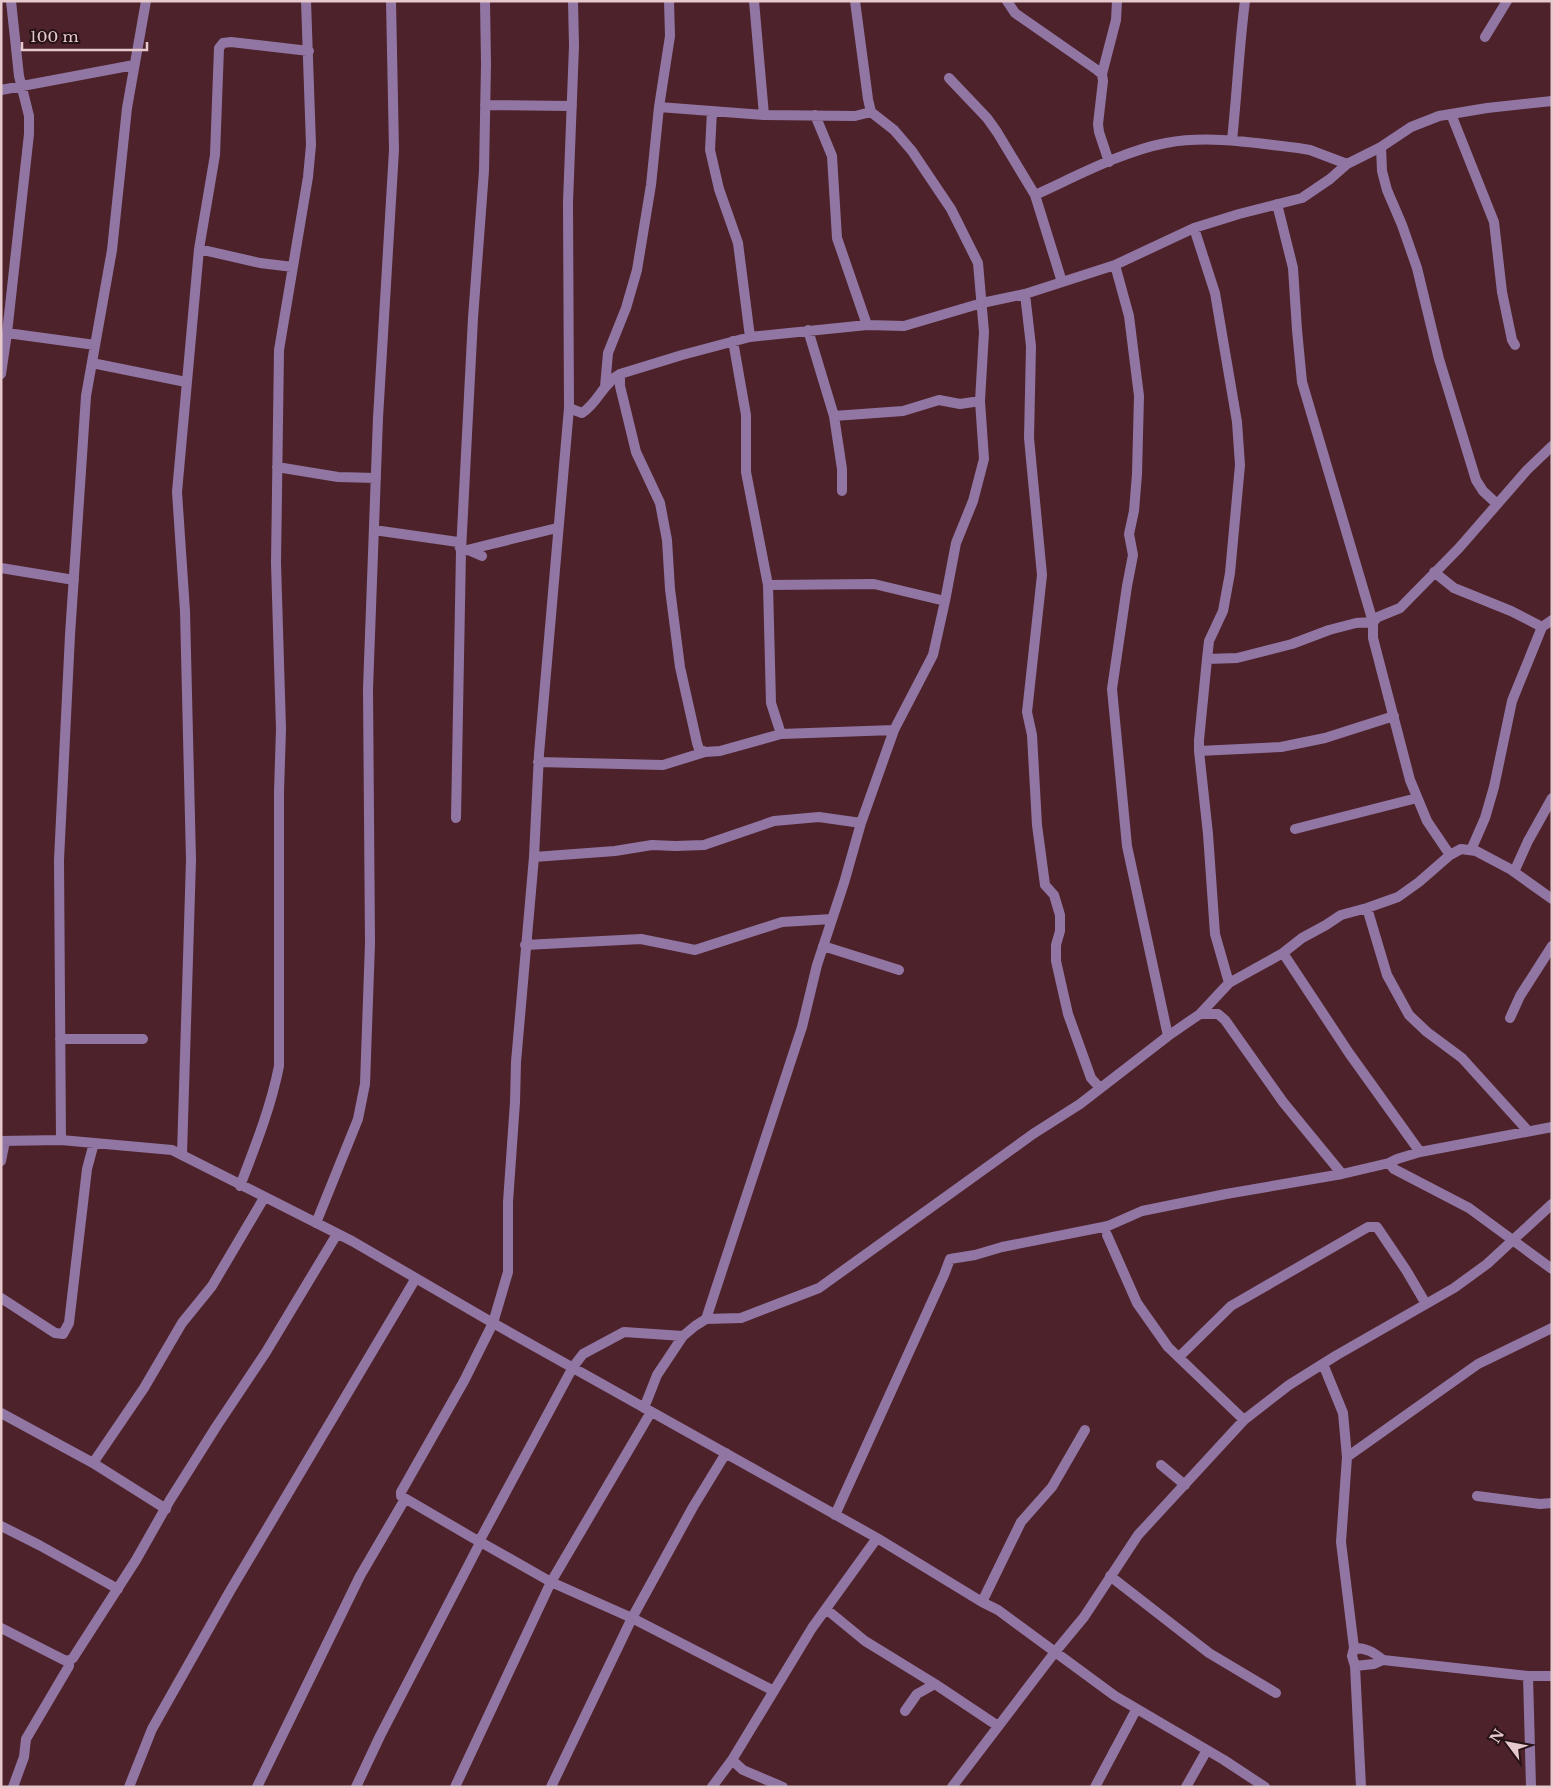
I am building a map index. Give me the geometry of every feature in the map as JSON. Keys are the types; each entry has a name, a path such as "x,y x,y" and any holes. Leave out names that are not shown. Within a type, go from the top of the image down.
{"street":[{"path":"1,374 29,146 29,116 19,76 11,1"},
{"path":"61,1140 59,860 86,396 112,250 127,108 146,1"},
{"path":"240,1186 270,1103 279,1066 278,792 281,729 276,563 278,350 308,177 310,153 306,1"},
{"path":"316,1223 358,1119 364,1084 370,943 368,689 378,418 394,150 391,1"},
{"path":"456,818 461,551 473,318 484,171 485,1"},
{"path":"573,1 574,46 568,202 569,408 538,762 534,857 516,1062 508,1202 508,1272 492,1323 464,1380 401,1492 401,1496 552,1582 632,1618 774,1691"},
{"path":"605,387 608,353 626,308 637,270 651,185 659,107 670,36 669,1"},
{"path":"754,1 764,115"},
{"path":"706,1319 802,1027 823,946 862,823 894,730 933,655 956,543 973,501 984,459 980,401 984,332 978,263 951,209 912,151 894,130 871,112 855,1"},
{"path":"1007,1 1015,13 1102,74"},
{"path":"1109,162 1098,124 1103,81 1102,74 1116,20 1117,1"},
{"path":"1232,140 1245,1"},
{"path":"1485,37 1507,1"},
{"path":"182,1154 191,860 185,611 178,492 186,382 199,249 215,155 219,48 223,43 231,42 308,51"},
{"path":"1,90 134,65"},
{"path":"949,78 997,132 1035,195 1062,282"},
{"path":"569,408 582,413 590,408 605,387 613,378 620,374 733,341 808,330 867,325 904,326 982,302 1025,294 1116,264 1194,228 1302,198 1330,179 1347,164 1381,147 1411,127 1439,116 1487,108 1552,102"},
{"path":"485,106 572,106"},
{"path":"659,107 764,115 855,116 871,112"},
{"path":"712,111 710,150 719,189 738,243 750,337"},
{"path":"1451,114 1494,222 1502,292 1512,340 1515,345"},
{"path":"815,115 832,156 837,238 867,325"},
{"path":"1035,195 1109,162 1147,147 1166,143 1232,140 1310,150 1347,164"},
{"path":"1381,147 1384,177 1417,268 1439,359 1476,480 1483,492 1497,504"},
{"path":"1277,204 1293,268 1302,382 1373,622 1373,638 1410,780 1427,821 1450,855"},
{"path":"1194,228 1214,292 1237,422 1240,465 1230,573 1223,611 1209,641 1199,740 1215,934 1229,983"},
{"path":"199,249 260,263 293,266"},
{"path":"1116,264 1130,316 1138,396 1137,474 1134,511 1129,534 1133,555 1112,690 1127,846 1168,1036"},
{"path":"1025,294 1031,346 1030,438 1042,575 1027,712 1032,735 1037,825 1046,885 1054,895 1060,915 1056,961 1068,1014 1091,1078 1100,1088"},
{"path":"808,330 834,416 842,469 842,490"},
{"path":"7,333 95,345"},
{"path":"733,341 746,415 746,472 768,586 771,703 781,734"},
{"path":"92,363 186,382"},
{"path":"620,374 620,386 636,452 660,503 667,540 670,589 680,667 697,743 699,749 705,752"},
{"path":"834,416 903,411 939,400 960,404 980,401"},
{"path":"1207,659 1246,656 1292,644 1329,630 1356,623 1373,622 1378,617 1400,608 1459,548 1497,504 1552,446"},
{"path":"277,467 338,477 376,478"},
{"path":"461,551 558,528"},
{"path":"374,530 458,542 461,551"},
{"path":"461,551 468,550 482,556"},
{"path":"1,568 74,580"},
{"path":"1434,572 1454,588 1511,611 1542,627"},
{"path":"768,586 874,584 945,601"},
{"path":"1471,850 1485,818 1492,794 1512,701 1542,627 1552,620"},
{"path":"1199,751 1281,747 1325,738 1394,716"},
{"path":"538,762 662,765 705,752 720,751 781,734 894,730"},
{"path":"1295,830 1417,798"},
{"path":"1514,872 1552,798"},
{"path":"534,857 615,851 652,845 704,845 774,821 819,817 862,823"},
{"path":"455,1787 552,1582 648,1410 657,1374 683,1336 706,1319 741,1318 819,1288 940,1200 1100,1088 1200,1014 1229,983 1284,953 1302,938 1326,926 1341,915 1398,897 1419,882 1450,855 1461,849 1471,850 1514,872 1552,899"},
{"path":"1367,908 1387,975 1409,1015 1427,1032 1462,1058 1528,1131"},
{"path":"525,945 641,939 695,950 782,922 832,920"},
{"path":"823,946 899,970"},
{"path":"1510,1018 1520,996 1552,946"},
{"path":"1284,953 1349,1053 1420,1152"},
{"path":"1200,1014 1218,1014 1225,1020 1283,1102 1342,1174"},
{"path":"60,1039 143,1039"},
{"path":"835,1515 950,1259 1108,1226 1142,1211 1342,1174 1389,1163 1420,1152 1552,1126"},
{"path":"1,1161 3,1141 61,1140 172,1150 182,1154 240,1186 337,1234 492,1323 877,1538 998,1610 1136,1710 1266,1787"},
{"path":"1,1298 55,1333 63,1334 66,1329 69,1323 87,1169 94,1143"},
{"path":"1389,1163 1394,1169 1469,1208 1552,1269"},
{"path":"93,1463 144,1388 182,1324 212,1286 264,1198"},
{"path":"952,1787 1084,1617 1138,1535 1244,1420 1289,1385 1454,1288 1487,1264 1552,1204"},
{"path":"1179,1357 1230,1306 1368,1227 1377,1227 1426,1304"},
{"path":"13,1787 24,1757 26,1739 69,1666 70,1661 118,1589 166,1508 216,1427 266,1352 337,1234"},
{"path":"1107,1235 1137,1304 1168,1347 1244,1420"},
{"path":"129,1787 152,1729 230,1591 416,1278"},
{"path":"1347,1457 1478,1364 1552,1328"},
{"path":"356,1787 479,1540 573,1367 582,1354 624,1332 683,1336"},
{"path":"1323,1364 1343,1413 1347,1457 1341,1542 1354,1648 1352,1656 1355,1666 1361,1787"},
{"path":"1,1413 93,1463 166,1508"},
{"path":"982,1602 1021,1522 1052,1487 1085,1430"},
{"path":"551,1787 632,1618 693,1507 726,1453"},
{"path":"1161,1464 1185,1485"},
{"path":"1477,1496 1540,1504 1552,1503"},
{"path":"257,1787 360,1576 405,1499"},
{"path":"1,1526 118,1589"},
{"path":"712,1787 732,1760 789,1663 877,1538"},
{"path":"1110,1576 1209,1653 1276,1693"},
{"path":"826,1609 865,1641 998,1726"},
{"path":"1,1628 64,1660 70,1661"},
{"path":"1354,1648 1362,1648 1373,1652 1383,1660"},
{"path":"1355,1666 1374,1664 1383,1660 1528,1676 1552,1676"},
{"path":"1528,1676 1531,1787"},
{"path":"905,1710 917,1694 935,1684"},
{"path":"1095,1787 1136,1710"},
{"path":"1186,1787 1206,1750"},
{"path":"732,1760 743,1770 783,1787"}]}
